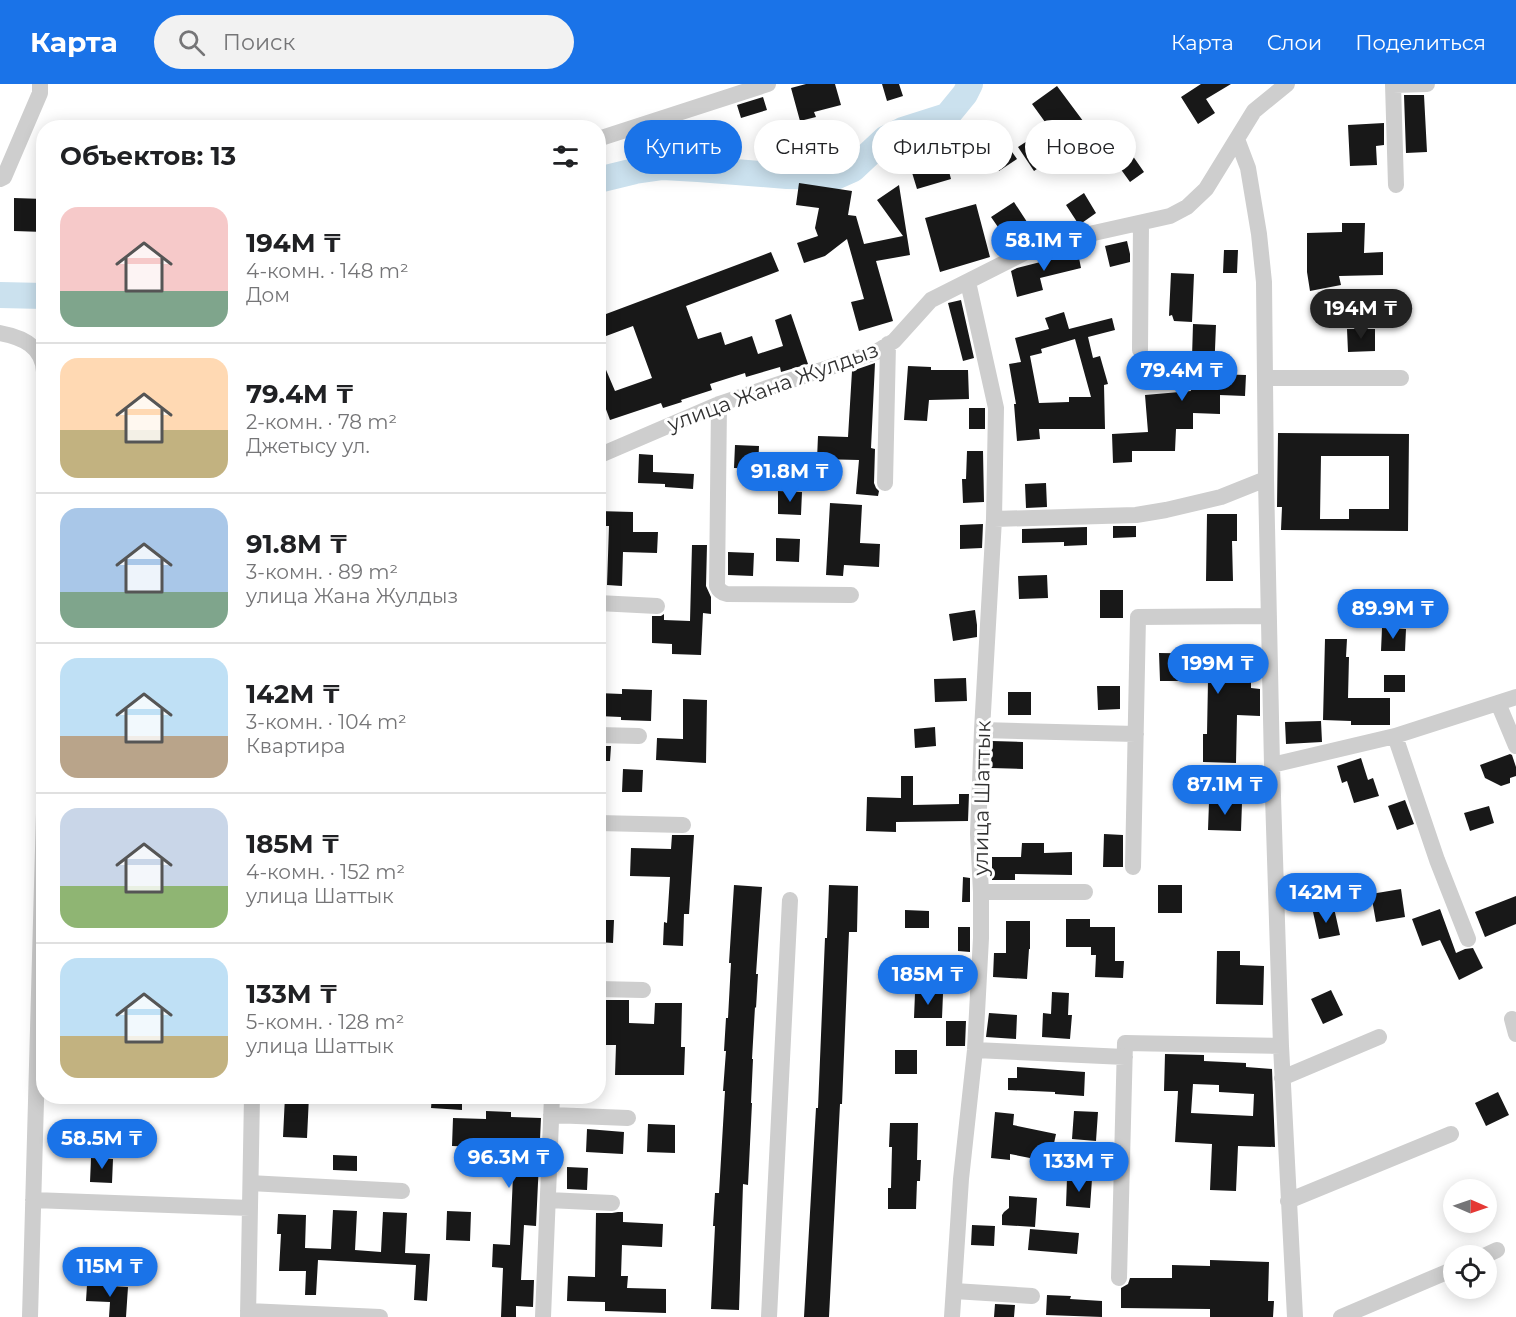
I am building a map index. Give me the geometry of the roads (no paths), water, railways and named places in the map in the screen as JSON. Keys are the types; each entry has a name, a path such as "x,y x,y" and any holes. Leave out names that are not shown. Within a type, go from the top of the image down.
{"street":[{"path":"0,178 4,177 40,93 40,84"},
{"path":"606,136 768,84"},
{"name":"улица Жана Жулдыз","path":"606,453 719,404 876,352 894,341 931,300 1026,252 1049,243 1170,216 1187,207 1206,189 1254,111 1287,84"},
{"path":"1395,184 1393,84 1427,84"},
{"path":"1237,139 1248,168 1264,282 1272,765 1282,1078 1295,1317"},
{"path":"1140,350 1141,224"},
{"name":"улица Шаттык","path":"952,1317 961,1179 975,1050 981,938 978,834 994,519 996,408 968,282"},
{"path":"0,333 26,340 36,350"},
{"path":"885,483 888,344"},
{"path":"1265,378 1401,378"},
{"path":"719,404 718,589 727,594 851,595"},
{"path":"994,519 1136,515 1221,496 1266,479"},
{"path":"606,603 657,606"},
{"path":"1133,867 1138,617 1269,616"},
{"path":"1272,765 1395,736 1516,697"},
{"path":"1498,703 1516,746"},
{"path":"982,730 1136,734"},
{"path":"606,735 639,736"},
{"path":"1395,736 1437,860 1468,939"},
{"path":"606,823 683,825"},
{"path":"981,892 1085,892"},
{"path":"769,1317 790,900"},
{"path":"606,989 643,990"},
{"path":"1282,1078 1379,1037"},
{"path":"1119,1278 1125,1043 1281,1046"},
{"path":"975,1050 1125,1057"},
{"path":"30,1317 38,1104"},
{"path":"252,1104 248,1314 380,1317"},
{"path":"543,1317 552,1104"},
{"path":"551,1115 627,1118"},
{"path":"1288,1201 1450,1134"},
{"path":"251,1183 402,1191"},
{"path":"33,1200 250,1208"},
{"path":"548,1200 612,1203"},
{"path":"1341,1317 1443,1274"},
{"path":"954,1291 1032,1296"}],"waterway":[{"path":"606,178 663,167 835,177 853,169 885,139 903,130 947,116 970,84"},
{"path":"0,295 36,296"}]}
